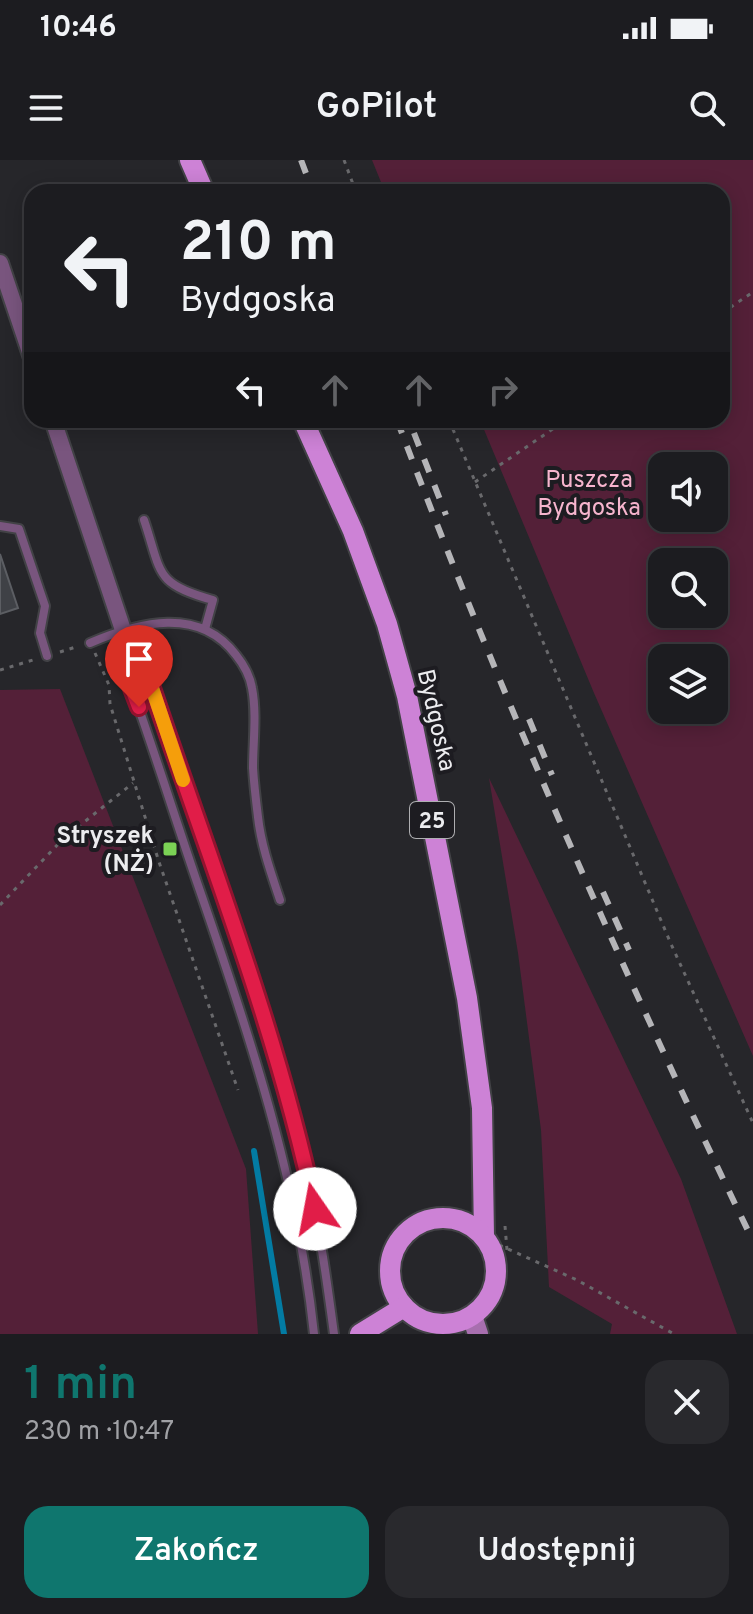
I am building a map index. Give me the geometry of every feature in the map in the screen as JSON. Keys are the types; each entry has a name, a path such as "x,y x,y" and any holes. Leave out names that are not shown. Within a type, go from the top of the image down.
{"main road":[{"path":"190,160 200,184"},
{"name":"Bydgoska","path":"307,428 353,531 387,624 407,696 467,998 480,1092 484,1237"},
{"path":"360,1334 404,1307 393,1288 390,1266 397,1245 404,1236 422,1223 444,1218 466,1223 484,1237"},
{"name":"25","path":"404,1307 421,1320 442,1324 463,1321 475,1325 496,1279 494,1257 484,1237"}],"street":[{"path":"0,263 24,334"},
{"path":"56,428 123,630"}],"lane":[{"path":"144,520 164,578 183,592 213,600 205,629"},
{"path":"0,526 19,529 45,606 40,633 47,656"},
{"path":"90,643 123,630 181,622 205,629 232,649 250,680 258,822 280,900"},
{"path":"123,630 129,648 150,682 274,1053 308,1178 321,1239 334,1334"},
{"path":"129,648 131,686 228,974 273,1121 295,1216 314,1334"}],"path":[{"path":"344,160 353,184"},
{"path":"730,308 753,292"},
{"path":"452,428 671,944 753,1123"},
{"path":"475,482 554,428"},
{"path":"90,643 109,685 110,704 133,783 238,1090"},
{"path":"0,905 63,839 133,783"},
{"path":"507,1250 577,1280 674,1334"}],"green space":[{"name":"Puszcza Bydgoska","path":"372,160 753,160 753,1056 594,693 483,428 730,428 730,184 382,184"},
{"path":"60,689 246,1169 258,1334 0,1334 0,690"},
{"path":"489,778 681,1179 737,1334 610,1334 612,1324 549,1287 541,1130 518,953"}],"building":[{"path":"0,554 18,608 0,614"}],"waterway":[{"path":"254,1151 284,1334"}],"railway":[{"path":"301,160 310,184"},
{"path":"400,428 479,628 566,835 657,1039 753,1241"},
{"path":"414,433 446,515"},
{"path":"529,719 552,775"},
{"path":"603,892 629,950"}],"slow traffic":[{"path":"136,659 150,682 183,780"}],"place":[{"name":"Stryszek (NŻ)","path":"170,849"}],"route":[{"path":"139,707 131,686 129,648 150,682 241,951 294,1119 315,1209"}]}
